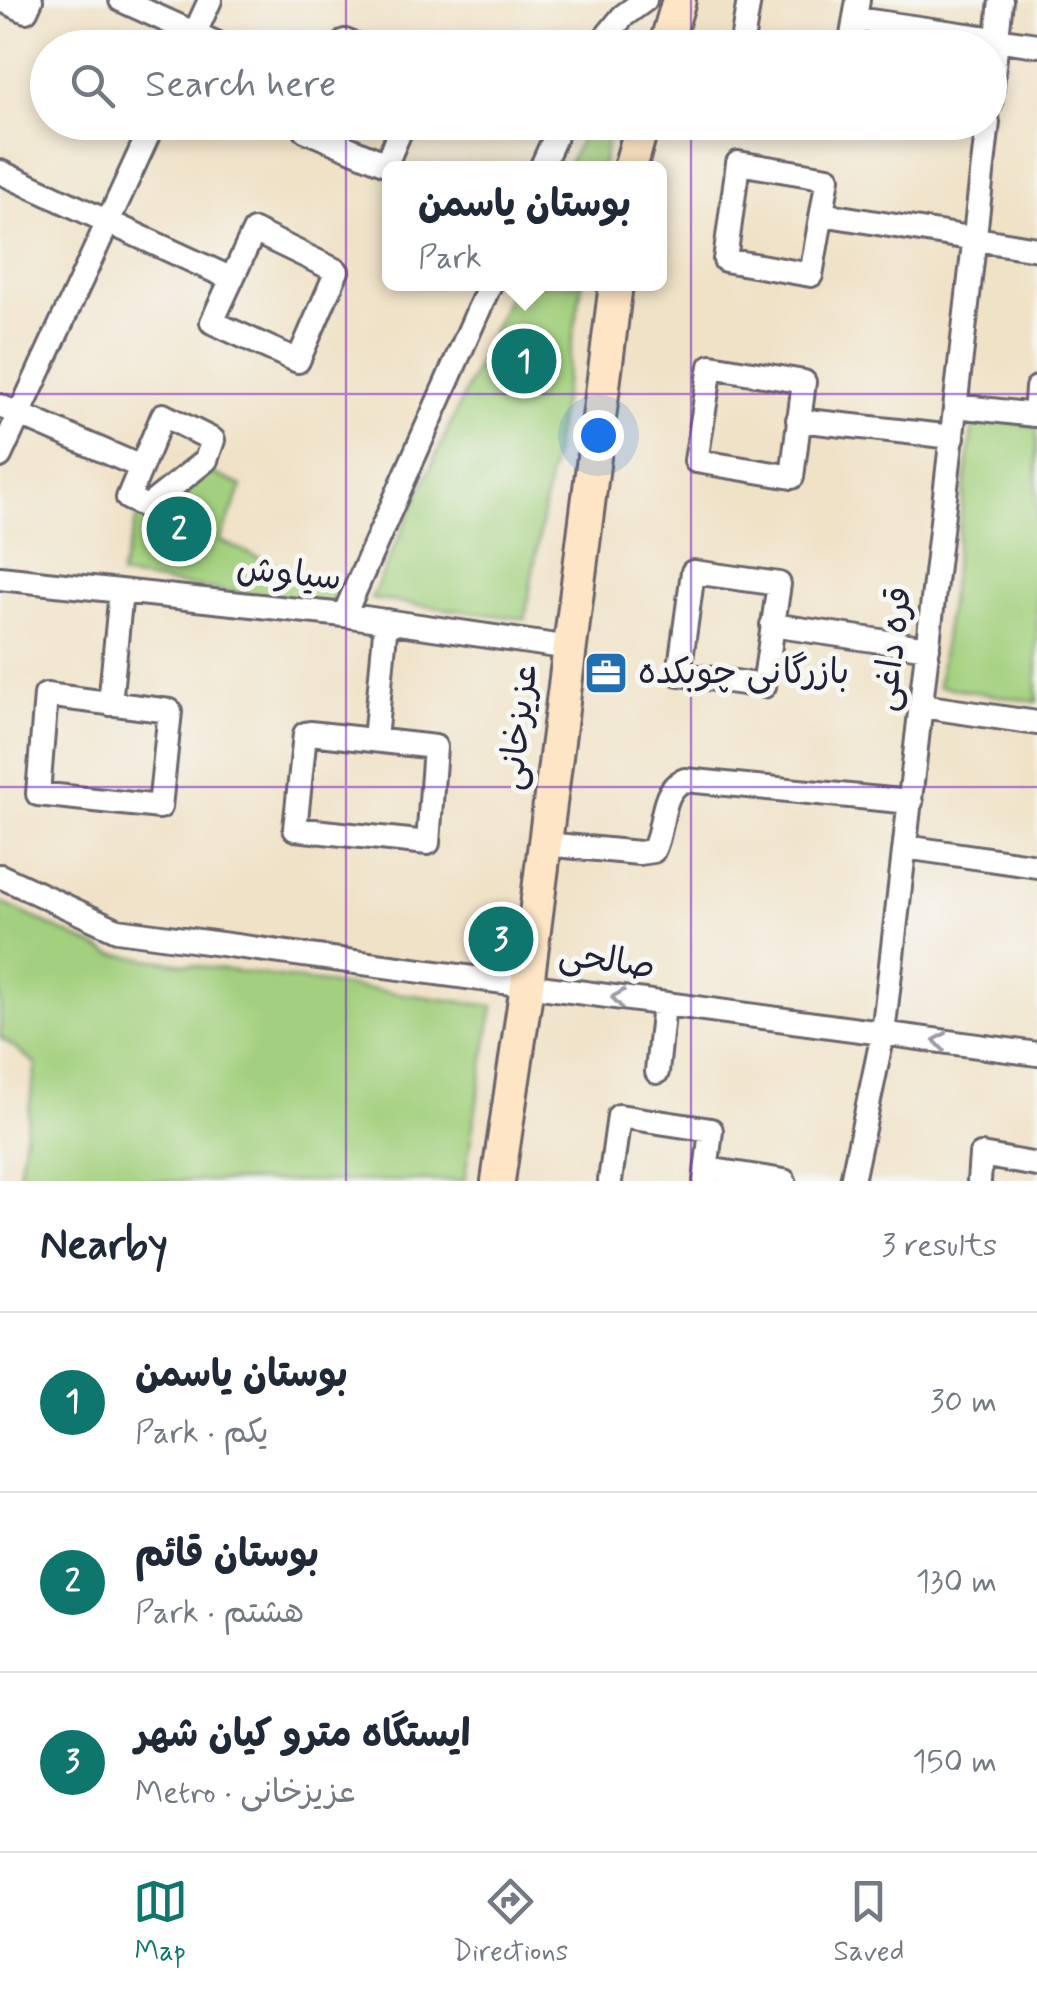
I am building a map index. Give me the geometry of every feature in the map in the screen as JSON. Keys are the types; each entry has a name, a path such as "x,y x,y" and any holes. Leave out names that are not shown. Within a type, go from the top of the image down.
{"main road":[{"path":"670,30 679,0"},
{"name":"عزیزخانی","path":"498,1181 527,986 615,291"}],"street":[{"path":"2,0 26,11 30,0"},
{"path":"121,0 174,30"},
{"path":"196,30 210,0"},
{"path":"612,30 645,0"},
{"path":"744,30 749,0"},
{"path":"997,30 1001,0"},
{"path":"857,9 954,30"},
{"path":"1007,40 1037,44"},
{"path":"0,456 10,410 108,223 146,140"},
{"path":"329,140 382,162"},
{"name":"قره داغی","path":"852,1181 883,1034 986,140"},
{"path":"738,163 828,178 822,214 811,275 724,260 738,163"},
{"path":"0,172 232,279"},
{"path":"822,214 1037,249"},
{"path":"254,231 337,271 298,361 212,322 232,279 254,231"},
{"path":"344,615 487,291"},
{"path":"711,366 804,382 798,420 792,477 696,461 711,366"},
{"path":"956,406 1034,415 1037,388"},
{"path":"10,410 142,466"},
{"path":"798,420 953,437"},
{"path":"693,572 779,584 772,625 764,686 679,674 693,572"},
{"name":"سیاوش","path":"0,578 344,615 570,648"},
{"path":"110,704 121,591"},
{"path":"375,740 386,621"},
{"path":"772,625 928,648"},
{"path":"46,695 110,704 170,711 160,807 38,794 46,695"},
{"path":"922,706 1037,723"},
{"path":"305,734 375,740 434,747 428,843 295,829 305,734"},
{"path":"545,844 639,854 653,850 669,792 685,780 911,802"},
{"path":"905,847 1037,866"},
{"name":"صالحی","path":"0,876 117,930 1037,1054"},
{"path":"658,1072 664,1004"},
{"path":"610,1181 619,1116 711,1130 706,1175 784,1181"},
{"path":"979,1181 982,1156 1037,1164"}],"green space":[{"path":"580,140 607,140 603,161 570,161"},
{"path":"511,291 581,291 525,619 371,599"},
{"path":"974,416 1037,426 1037,702 938,686"},
{"path":"205,470 242,486 220,541 347,595 341,608 120,576 137,518"},
{"path":"0,902 111,954 493,1006 464,1181 18,1181 36,1064 0,1037"}],"place":[{"name":"بوستان یاسمن","path":"524,361"},
{"name":"بوستان قائم","path":"179,529"},
{"name":"بازرگانی چوبکده","path":"606,673"},
{"name":"ایستگاه مترو کیان شهر","path":"501,939"}]}
